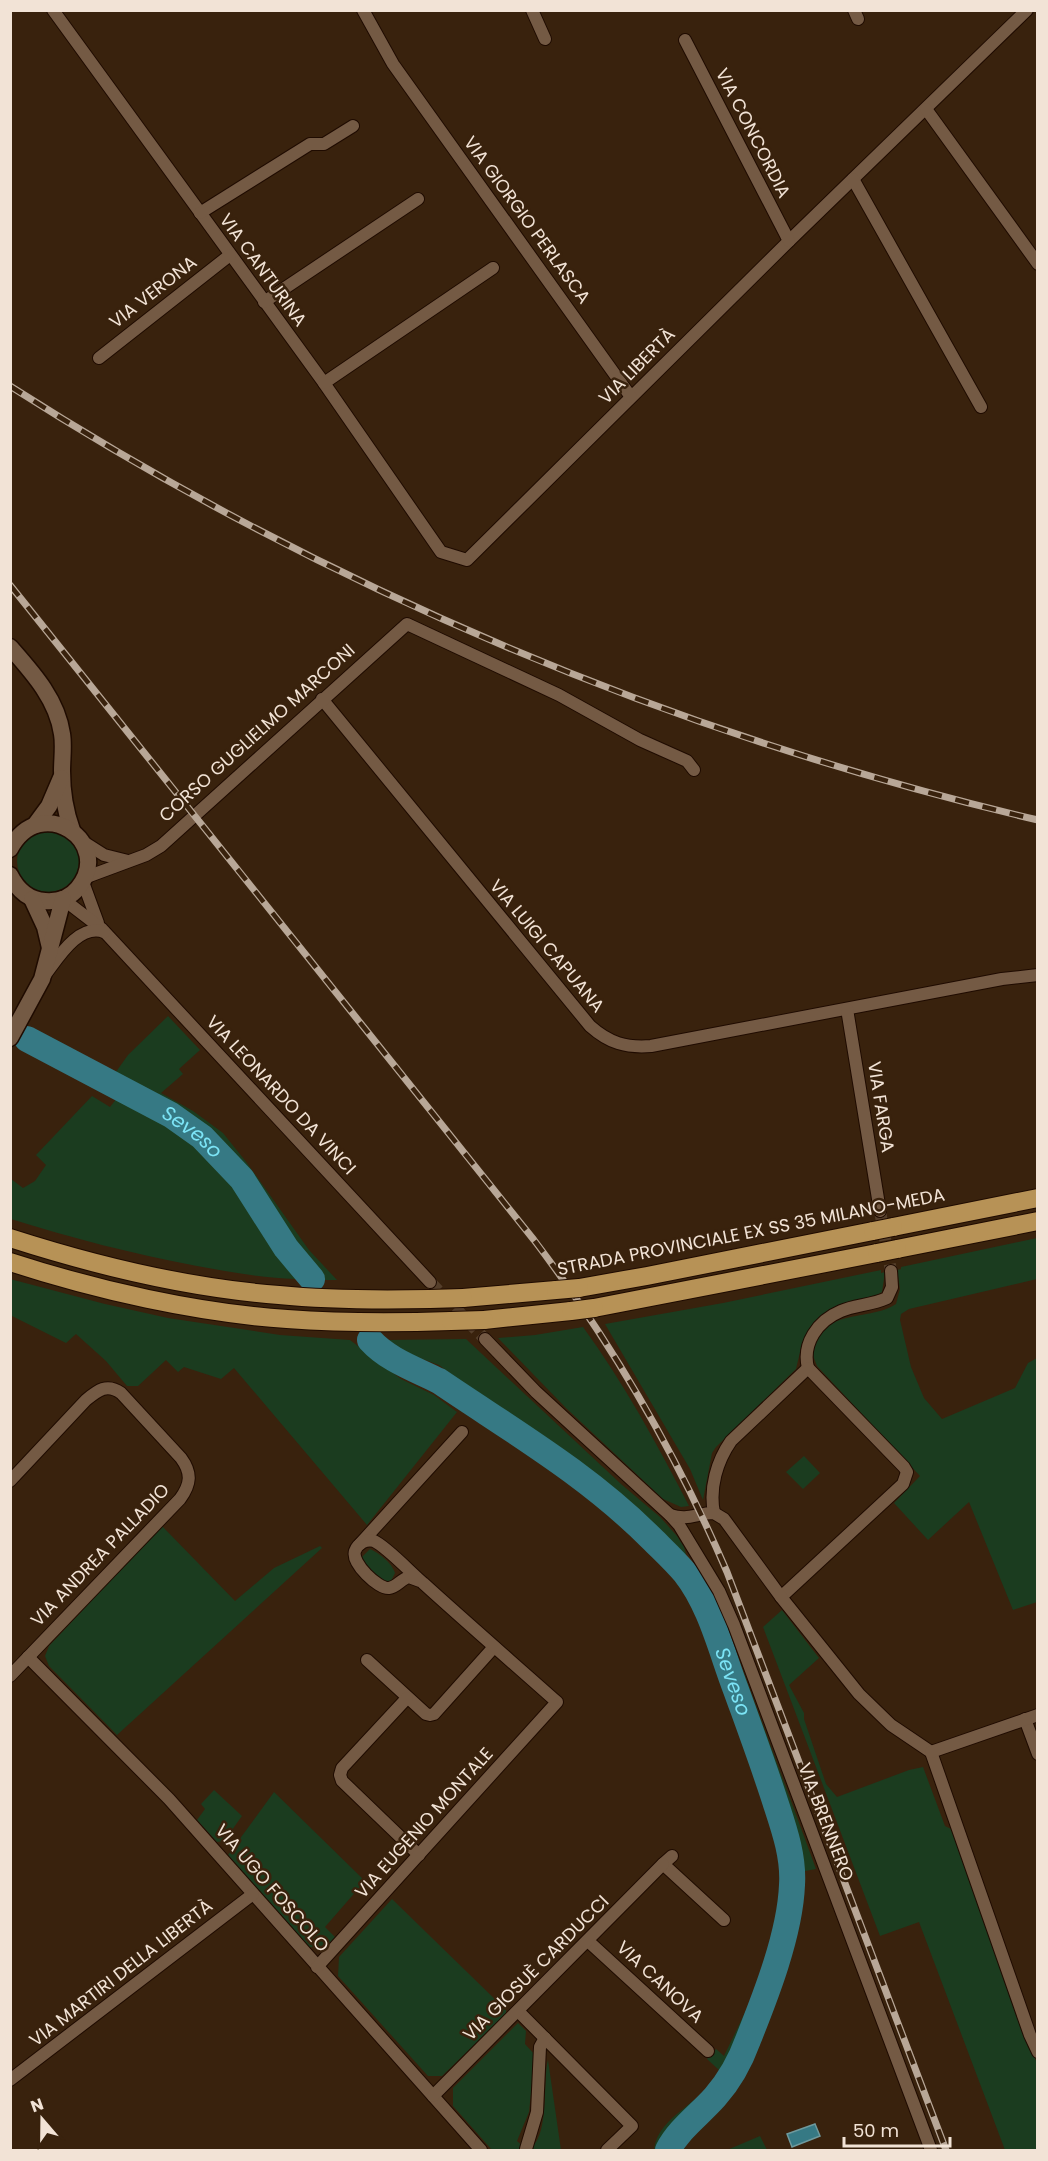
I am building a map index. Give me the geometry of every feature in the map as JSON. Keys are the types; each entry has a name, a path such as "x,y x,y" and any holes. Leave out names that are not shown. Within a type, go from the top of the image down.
{"highway":[{"name":"STRADA PROVINCIALE EX SS 35 MILANO-MEDA","path":"10,1238 94,1262 253,1293 350,1299 430,1291 463,1298 579,1288 1038,1198"},
{"path":"10,1262 83,1283 177,1303 264,1317 370,1322 483,1320 594,1308 1038,1221"}],"street":[{"name":"VIA CANTURINA","path":"54,10 324,383 441,552"},
{"name":"VIA GIORGIO PERLASCA","path":"363,10 393,64 632,396"},
{"path":"532,10 545,39"},
{"name":"VIA LIBERTÀ","path":"441,552 467,560 789,241 1027,10"},
{"name":"VIA CONCORDIA","path":"685,40 789,241"},
{"path":"926,109 1038,264"},
{"path":"200,213 309,144 324,144 353,126"},
{"path":"853,179 981,407"},
{"path":"264,302 418,199"},
{"name":"VIA VERONA","path":"99,358 230,255"},
{"path":"324,383 494,268"},
{"name":"CORSO GUGLIELMO MARCONI","path":"83,880 146,855 161,846 407,624 559,695 640,740 687,761 694,770"},
{"path":"10,647 46,691 58,714 63,735 62,774 65,812 88,860 83,880 75,892 52,902 32,898 22,892 10,875"},
{"name":"VIA LUIGI CAPUANA","path":"322,699 590,1026 602,1037 618,1045 651,1046 1002,979 1038,975"},
{"path":"35,825 49,806 62,774"},
{"path":"10,849 24,830 47,822 60,824 104,855 128,861"},
{"path":"83,880 93,912 103,931"},
{"path":"32,898 45,927 51,950"},
{"path":"63,899 103,931"},
{"path":"10,1038 42,979 63,899"},
{"path":"42,979 86,931 92,929 103,931"},
{"name":"VIA LEONARDO DA VINCI","path":"103,931 430,1291"},
{"name":"VIA FARGA","path":"847,1008 880,1211"},
{"path":"781,1597 903,1484 906,1478 907,1472 904,1467 808,1368 806,1352 809,1341 830,1317 841,1311 887,1298 892,1287 891,1271"},
{"path":"485,1339 536,1392 670,1515 681,1519 714,1513 724,1519 781,1597 860,1695 891,1725 931,1752 1030,2035 1038,2052"},
{"path":"714,1513 712,1506 715,1472 722,1453 731,1441 808,1368"},
{"name":"VIA ANDREA PALLADIO","path":"10,1480 86,1400 99,1390 111,1387 121,1393 181,1458 190,1476 189,1483 180,1498 10,1676"},
{"path":"420,1581 409,1577 390,1588 381,1587 355,1560 356,1549 462,1431"},
{"name":"VIA BRENNERO","path":"670,1515 679,1525 726,1604 931,2151"},
{"path":"359,1545 369,1540 375,1542 494,1647 433,1715 426,1714 367,1660"},
{"name":"VIA EUGENIO MONTALE","path":"317,1967 557,1702 494,1647"},
{"name":"VIA UGO FOSCOLO","path":"28,1657 169,1799 481,2151"},
{"path":"407,1698 342,1768 340,1775 342,1781 419,1855"},
{"path":"931,1752 1031,1717 1038,1754"},
{"name":"VIA GIOSUÈ CARDUCCI","path":"433,2096 668,1860 724,1920"},
{"name":"VIA MARTIRI DELLA LIBERTÀ","path":"10,2080 253,1894"},
{"name":"VIA CANOVA","path":"588,1941 708,2051"},
{"path":"518,2011 632,2126 608,2151"},
{"path":"526,2149 537,2112 540,2047 545,2038"}],"green space":[{"path":"42,830 54,830 70,839 77,849 79,861 77,873 70,883 54,892 42,892 31,887 22,878 17,867 17,855 22,844 31,835"},
{"path":"168,1016 200,1050 179,1069 183,1074 161,1093 193,1111 223,1133 309,1250 337,1280 324,1280 309,1264 244,1172 215,1138 179,1111 113,1076 128,1055"},
{"path":"92,1096 110,1107 117,1098 127,1099 194,1139 227,1171 257,1211 296,1279 246,1274 173,1261 103,1245 11,1219 11,1179 23,1188 35,1181 46,1165 36,1155"},
{"path":"1037,1238 1037,1279 909,1309 901,1314 900,1320 911,1367 924,1398 942,1419 1015,1388 1028,1363 1037,1358 1037,1602 1013,1610 969,1502 928,1540 894,1503 920,1476 817,1366 812,1353 817,1338 825,1328 835,1322 873,1313 896,1304 900,1289 897,1270 901,1267"},
{"path":"881,1270 881,1273 885,1272 882,1292 808,1335 802,1344 796,1369 716,1447 712,1453 703,1500 690,1469 605,1324 723,1303"},
{"path":"10,1279 168,1318 280,1335 350,1340 401,1379 434,1395 457,1412 367,1525 234,1368 221,1379 184,1367 178,1372 166,1360 138,1386 127,1386 106,1361 76,1334 66,1343 12,1316 11,1318"},
{"path":"583,1327 639,1414 689,1506 681,1507 663,1499 566,1408 498,1338"},
{"path":"466,1339 621,1484 660,1517 677,1536 686,1554 682,1558 638,1514 595,1478 439,1365 403,1352 385,1340"},
{"path":"804,1456 820,1473 803,1489 786,1472"},
{"path":"162,1526 235,1601 274,1568 320,1546 322,1548 117,1735 49,1666 45,1656 49,1646"},
{"path":"370,1549 391,1566 395,1573 391,1581 382,1580 366,1566 362,1557"},
{"path":"720,1610 816,1869 800,1872 793,1833"},
{"path":"782,1610 819,1658 789,1685 804,1713 826,1784 837,1797 923,1767 945,1826 953,1830 1037,2063 1037,2150 1005,2150 919,1922 880,1936 763,1627"},
{"path":"214,1790 242,1816 224,1841 217,1842 197,1820 205,1809 201,1804"},
{"path":"274,1792 365,1881 325,1927 336,1938 325,1948 309,1947 228,1855"},
{"path":"392,1899 506,2010 506,2014 442,2076 428,2076 338,1976 339,1957"},
{"path":"752,1998 749,2018 729,2065 707,2093 666,2132 654,2150 657,2138 664,2127 713,2081 719,2070 707,2059 716,2049 724,2056"},
{"path":"518,2023 526,2031 525,2044 535,2055 529,2112 517,2141 526,2149 534,2145 539,2136 544,2110 548,2060 561,2150 492,2150 453,2106 453,2088"},
{"path":"760,2136 767,2150 727,2150"}],"water":[{"path":"815,2124 820,2136 792,2147 787,2134"}],"waterway":[{"name":"Seveso","path":"27,1039 171,1115 202,1137 242,1179 286,1248 312,1279"},
{"name":"Seveso","path":"370,1340 393,1359 439,1381 522,1436 602,1494 652,1539 685,1573 702,1600 715,1629 784,1830 790,1852 792,1885 782,1944 742,2056 720,2091 683,2129 668,2150"}],"tunnel":[{"path":"880,1211 891,1271"},
{"path":"430,1282 485,1339"}],"railway":[{"path":"10,386 130,459 252,527 378,589 506,646 636,698 768,745 902,785 1038,820"},
{"path":"10,585 534,1240 590,1319 641,1400 686,1484 727,1572 946,2150"}]}
